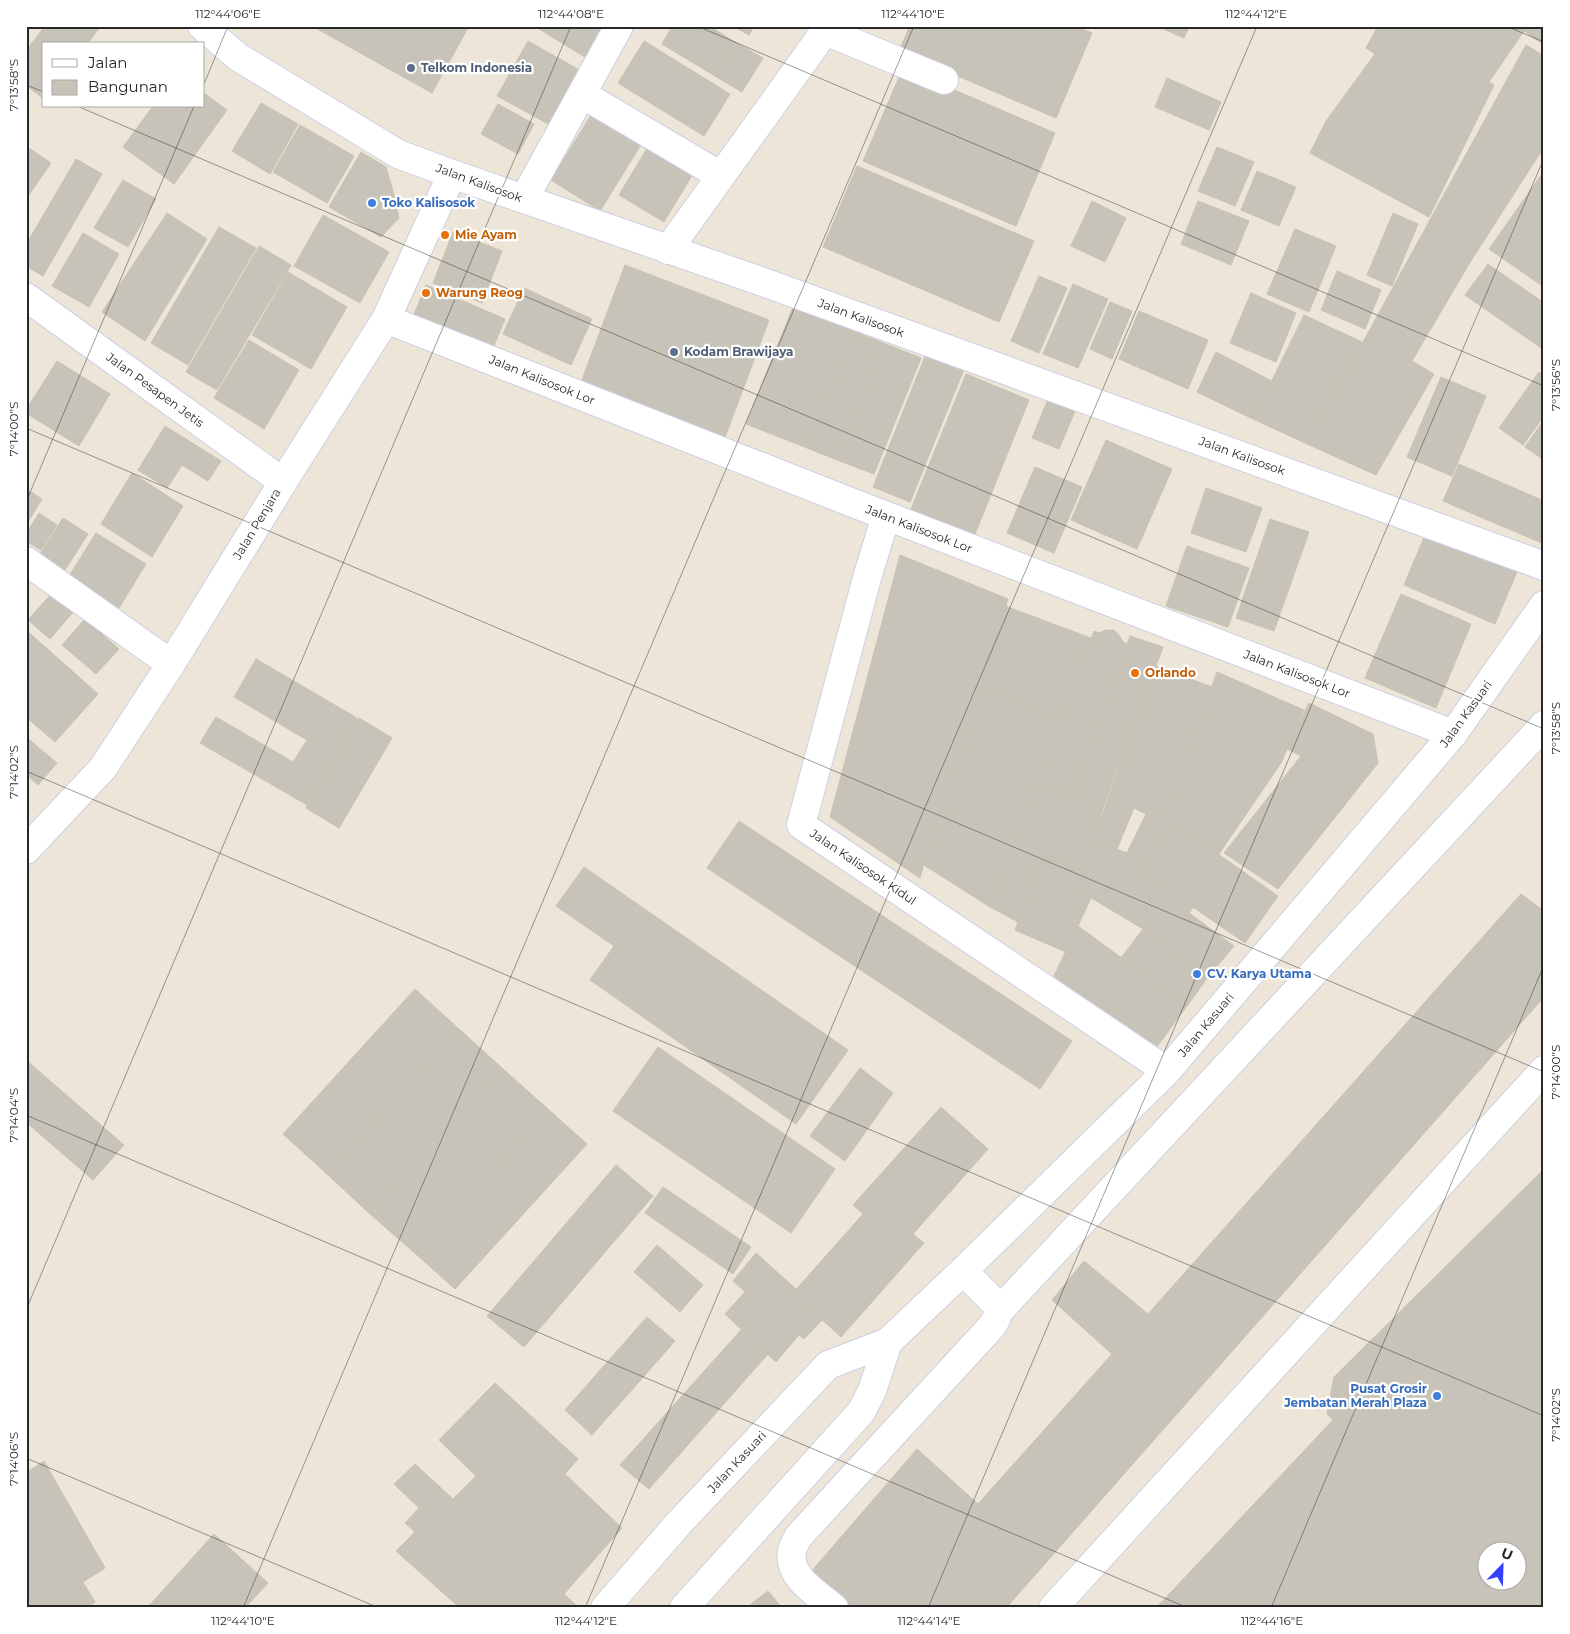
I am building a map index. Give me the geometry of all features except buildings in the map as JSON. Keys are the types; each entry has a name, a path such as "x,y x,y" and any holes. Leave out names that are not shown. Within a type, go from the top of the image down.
{"street":[{"name":"Jalan Kalisosok","path":"202,26 238,57 398,154 772,285 1544,566"},
{"path":"524,199 620,26"},
{"path":"668,250 828,29 944,80"},
{"path":"582,94 721,176"},
{"name":"Jalan Penjara","path":"26,850 103,768 172,664 283,482 386,319 452,174"},
{"name":"Jalan Pesapen Jetis","path":"26,298 283,482"},
{"name":"Jalan Kalisosok Lor","path":"386,319 886,516 1453,734"},
{"name":"Jalan Kalisosok Kidul","path":"886,516 867,578 801,825 1166,1071"},
{"path":"26,561 172,664"},
{"name":"Jalan Kasuari","path":"605,1608 679,1523 828,1365 888,1342 963,1271 1166,1071 1453,734 1544,605"},
{"path":"999,1311 1544,725"},
{"path":"1053,1608 1544,1070"},
{"path":"834,1608 800,1580 793,1568 792,1551 798,1537 992,1326 998,1317 999,1311 996,1304 963,1271"},
{"name":"Jalan Kasuari","path":"684,1608 861,1412 872,1391 888,1342"}],"place":[{"name":"Telkom Indonesia","path":"411,68"},
{"name":"Toko Kalisosok","path":"372,203"},
{"name":"Mie Ayam","path":"445,235"},
{"name":"Warung Reog","path":"426,293"},
{"name":"Kodam Brawijaya","path":"674,352"},
{"name":"Orlando","path":"1135,673"},
{"name":"CV. Karya Utama","path":"1197,974"},
{"name":"Pusat Grosir Jembatan Merah Plaza","path":"1437,1396"}]}
